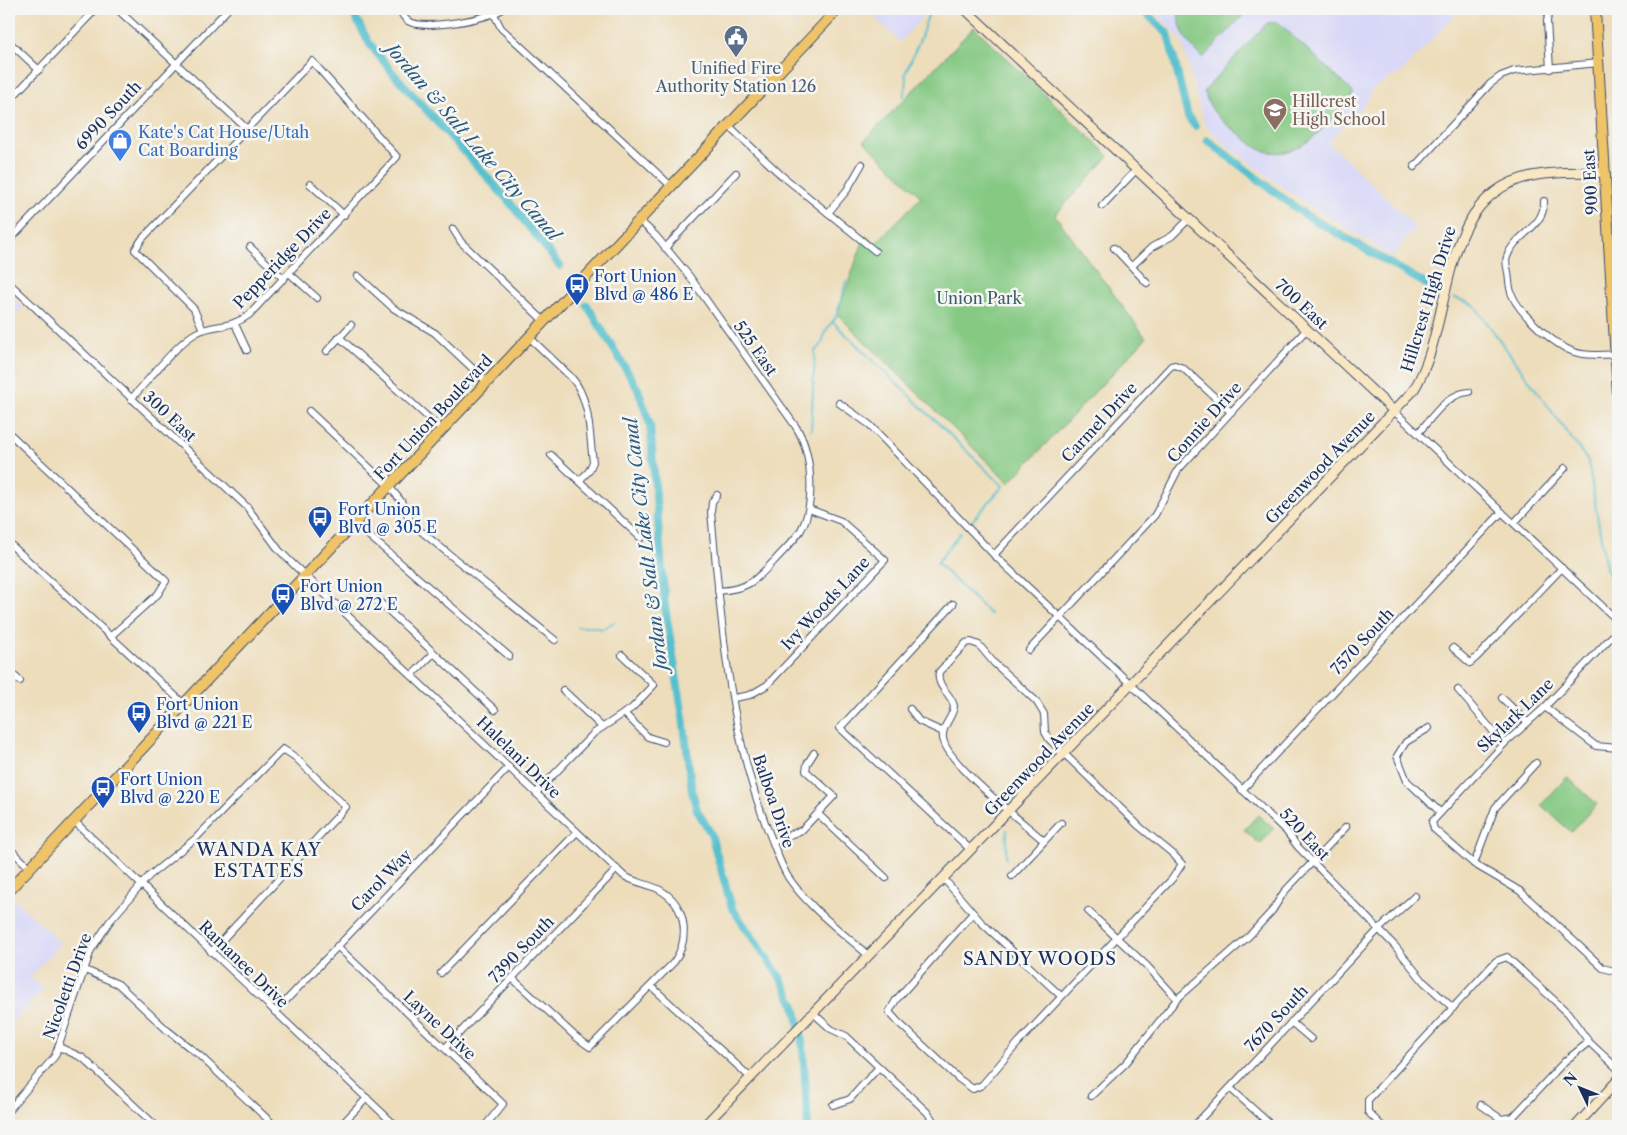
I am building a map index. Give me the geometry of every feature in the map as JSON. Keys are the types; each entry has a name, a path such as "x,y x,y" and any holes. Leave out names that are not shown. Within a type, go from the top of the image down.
{"main road":[{"name":"Fort Union Boulevard","path":"9,890 838,9"},
{"name":"900 East","path":"1595,9 1618,394"}],"street":[{"path":"117,9 246,128 142,239 135,250 194,310 202,330"},
{"name":"6990 South","path":"9,240 228,9"},
{"path":"399,9 409,21 422,24 476,20 503,9"},
{"name":"700 East","path":"965,9 1618,621"},
{"path":"1550,69 1547,21 1549,11 1579,9"},
{"path":"9,101 93,10"},
{"path":"494,14 501,28 671,186"},
{"path":"9,42 38,70"},
{"name":"Pepperidge Drive","path":"131,399 188,338 202,330 235,324 249,315 397,157 312,61 246,128"},
{"path":"1414,167 1495,79 1514,71 1598,63"},
{"path":"728,125 780,174 875,251"},
{"path":"828,213 847,190 862,164"},
{"path":"1102,206 1136,170"},
{"name":"Hillcrest High Drive","path":"1395,412 1422,376 1458,245 1471,216 1479,205 1502,187 1532,176 1604,172"},
{"path":"665,248 736,173"},
{"path":"310,184 344,215"},
{"path":"1544,201 1544,210 1540,220 1512,248 1506,258 1512,294 1521,308 1560,346 1574,352 1592,355 1616,354"},
{"path":"1132,266 1152,247 1172,236 1189,219"},
{"name":"525 East","path":"639,220 665,248 702,295 802,435 808,457 809,509"},
{"path":"453,229 460,242 544,321"},
{"path":"250,247 284,279"},
{"path":"1114,248 1147,283"},
{"path":"290,273 317,298"},
{"path":"358,276 393,308 435,333 487,382"},
{"name":"300 East","path":"9,283 247,507 279,550 305,575"},
{"path":"235,324 247,350"},
{"path":"327,351 351,325"},
{"name":"Connie Drive","path":"1029,650 1155,515 1178,470 1307,330"},
{"path":"339,337 442,430"},
{"path":"529,337 571,377 581,391 593,462 592,466 579,481"},
{"name":"Carmel Drive","path":"994,555 1171,366 1175,364 1183,368 1231,412"},
{"path":"1418,433 1449,399 1460,392 1469,392"},
{"name":"520 East","path":"839,403 870,424 994,555 1286,831 1313,862 1403,955 1424,982 1453,1008"},
{"path":"309,411 389,486 401,501 412,524 555,640"},
{"name":"Greenwood Avenue","path":"704,1126 1395,412"},
{"path":"9,433 166,581 158,594 111,636"},
{"path":"551,455 640,538"},
{"path":"1514,523 1565,468"},
{"name":"Balboa Drive","path":"717,495 712,502 711,512 718,591 746,767 787,876 797,889 868,956"},
{"path":"718,591 740,589 753,582 801,530 809,509"},
{"name":"Ivy Woods Lane","path":"734,698 750,695 767,685 885,560 841,521 809,509"},
{"name":"7570 South","path":"1242,790 1502,512"},
{"path":"354,523 509,656"},
{"path":"9,543 184,704"},
{"path":"1453,648 1470,663 1562,568"},
{"name":"Halelani Drive","path":"305,575 617,869 632,881 662,891 679,909 683,919 684,940 681,952 674,962 590,1047 576,1037 512,978"},
{"path":"373,596 495,710"},
{"path":"953,604 840,728 971,850"},
{"name":"Skylark Lane","path":"1474,864 1434,829 1432,822 1504,744 1545,707 1618,630"},
{"path":"973,914 896,1000 889,1012 918,1041 974,1090 982,1085 1062,996 1172,879 1182,864 1173,854 1140,827 1047,736 1044,714 1036,701 994,663 979,645 971,642 961,646 939,672 940,683 951,698 954,706 943,732 947,750 1009,812 1044,842"},
{"path":"412,676 434,653"},
{"path":"536,793 602,727 624,714 654,685 622,655"},
{"path":"9,671 20,681"},
{"path":"563,690 602,727"},
{"path":"1458,690 1504,744"},
{"path":"1502,698 1527,722"},
{"path":"1545,707 1596,746 1618,748"},
{"path":"910,709 919,721 943,732"},
{"path":"624,714 648,737 664,742"},
{"path":"1429,728 1406,742 1397,756 1407,781 1440,812"},
{"name":"Nicoletti Drive","path":"9,1110 49,1066 60,1047 85,970 99,935 160,866 196,838 283,749 295,757 346,806 211,952"},
{"path":"773,842 798,833 834,796 806,771 805,767 814,753"},
{"path":"1536,763 1495,808 1474,864 1520,891 1603,968 1618,972"},
{"name":"Carol Way","path":"275,1012 509,767"},
{"path":"818,814 886,878"},
{"name":"Ramanee Drive","path":"74,821 396,1126"},
{"path":"1012,876 1060,823"},
{"path":"1091,1096 1126,1063 1178,999 1248,936 1346,827"},
{"path":"442,973 577,832"},
{"path":"9,848 30,868"},
{"name":"7390 South","path":"445,1048 617,869"},
{"path":"944,880 973,914 1062,996"},
{"name":"7670 South","path":"1194,1126 1379,929 1415,896"},
{"path":"1088,911 1178,999"},
{"name":"Layne Drive","path":"337,946 503,1104 485,1126"},
{"path":"1382,1126 1368,1112 1368,1100 1496,961 1507,956 1568,1013 1589,1042 1618,1069"},
{"path":"85,970 108,978 122,988 199,1055 275,1126"},
{"path":"651,986 751,1078"},
{"path":"811,1016 846,1036 927,1112 931,1124"},
{"path":"1292,1022 1310,1040"},
{"path":"1481,1105 1501,1119 1512,1117 1565,1062 1589,1042"},
{"path":"60,1047 83,1058 156,1126"},
{"path":"833,1105 850,1099 879,1067"},
{"path":"1576,1126 1618,1080"},
{"path":"1230,1088 1272,1126"},
{"path":"340,1126 366,1098"}],"shaded area":[{"path":"780,9 810,9 796,24"},
{"path":"866,9 929,9 900,42"},
{"name":"Hillcrest High School","path":"1153,9 1460,9 1399,75 1397,74 1372,89 1366,103 1328,142 1416,227 1393,257 1286,190 1219,139 1204,123 1182,41"},
{"path":"9,295 23,308 9,322"},
{"path":"15,900 61,943 30,977 43,989 9,1026 9,906"}],"green space":[{"path":"1178,9 1247,9 1247,11 1203,58 1185,36 1178,16"},
{"path":"1278,22 1354,93 1316,135 1292,150 1279,153 1258,148 1228,125 1213,111 1204,91 1267,23"},
{"name":"Union Park","path":"974,27 1109,156 1055,215 1146,338 1009,483 837,314 865,236 876,243 921,197 864,141"},
{"path":"1567,777 1597,804 1571,832 1541,805"},
{"path":"1258,815 1274,829 1260,844 1244,830"}],"waterway":[{"name":"Jordan & Salt Lake City Canal","path":"351,9 369,43 393,73 507,199 560,266"},
{"path":"903,97 907,82 905,74 921,37 930,9"},
{"path":"1142,9 1168,34 1188,117 1195,126"},
{"path":"1207,140 1304,214 1433,288"},
{"path":"811,430 815,351 822,344 825,332 836,317 846,281"},
{"path":"1455,298 1474,305 1588,461 1606,568 1618,594"},
{"name":"Jordan & Salt Lake City Canal","path":"587,305 638,389 650,425 665,607 683,717 692,791 697,810 711,834 732,908 780,977 795,1006 803,1047 808,1126"},
{"path":"833,322 1003,486 973,520"},
{"path":"391,508 399,510"},
{"path":"960,533 937,563 990,614"},
{"path":"577,627 602,629 614,622"},
{"path":"1006,859 1007,830"}],"place":[{"name":"Unified Fire Authority Station 126","path":"736,58"},
{"name":"Hillcrest High School","path":"1275,131"},
{"name":"Kate's Cat House/Utah Cat Boarding","path":"120,162"},
{"name":"Fort Union Blvd @ 486 E","path":"577,306"},
{"name":"Fort Union Blvd @ 305 E","path":"320,539"},
{"name":"Fort Union Blvd @ 272 E","path":"283,616"},
{"name":"Fort Union Blvd @ 221 E","path":"139,734"},
{"name":"Fort Union Blvd @ 220 E","path":"103,809"}],"district":[{"name":"WANDA KAY ESTATES","path":"259,860"},
{"name":"SANDY WOODS","path":"1040,959"}]}
